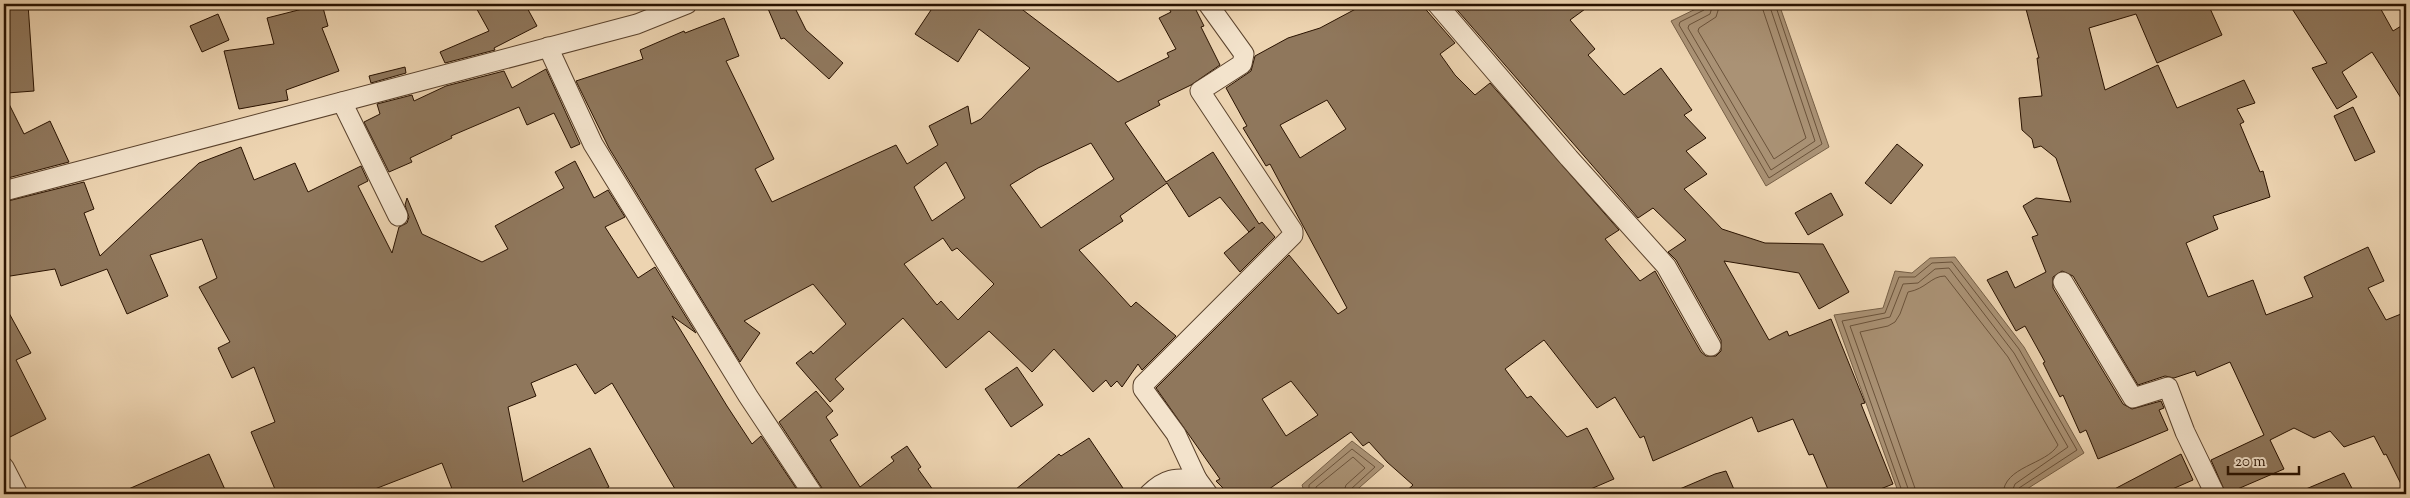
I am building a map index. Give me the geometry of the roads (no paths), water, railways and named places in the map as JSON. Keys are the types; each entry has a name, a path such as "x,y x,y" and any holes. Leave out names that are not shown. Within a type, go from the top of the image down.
{"street":[{"path":"4,191 637,24 688,4"},
{"path":"1208,4 1244,54 1244,59 1242,64 1200,89 1200,91 1293,231 1293,235 1143,386 1143,389 1176,434 1197,479 1208,494"},
{"path":"1437,4 1568,158 1666,266 1711,346"},
{"path":"548,48 594,144 748,396 813,494"},
{"path":"342,102 398,216"},
{"path":"2063,282 2133,398 2168,387 2185,432 2215,494"},
{"path":"4,467 18,494"},
{"path":"1149,494 1158,485 1173,478 1197,479"}],"water":[{"path":"1706,4 1779,4 1829,147 1766,186 1671,21"},
{"path":"1955,257 2024,347 2084,453 2019,494 1899,494 1834,315 1883,308 1895,271 1912,273 1930,258"},
{"path":"1352,441 1384,466 1352,494 1305,494 1302,485"}]}
